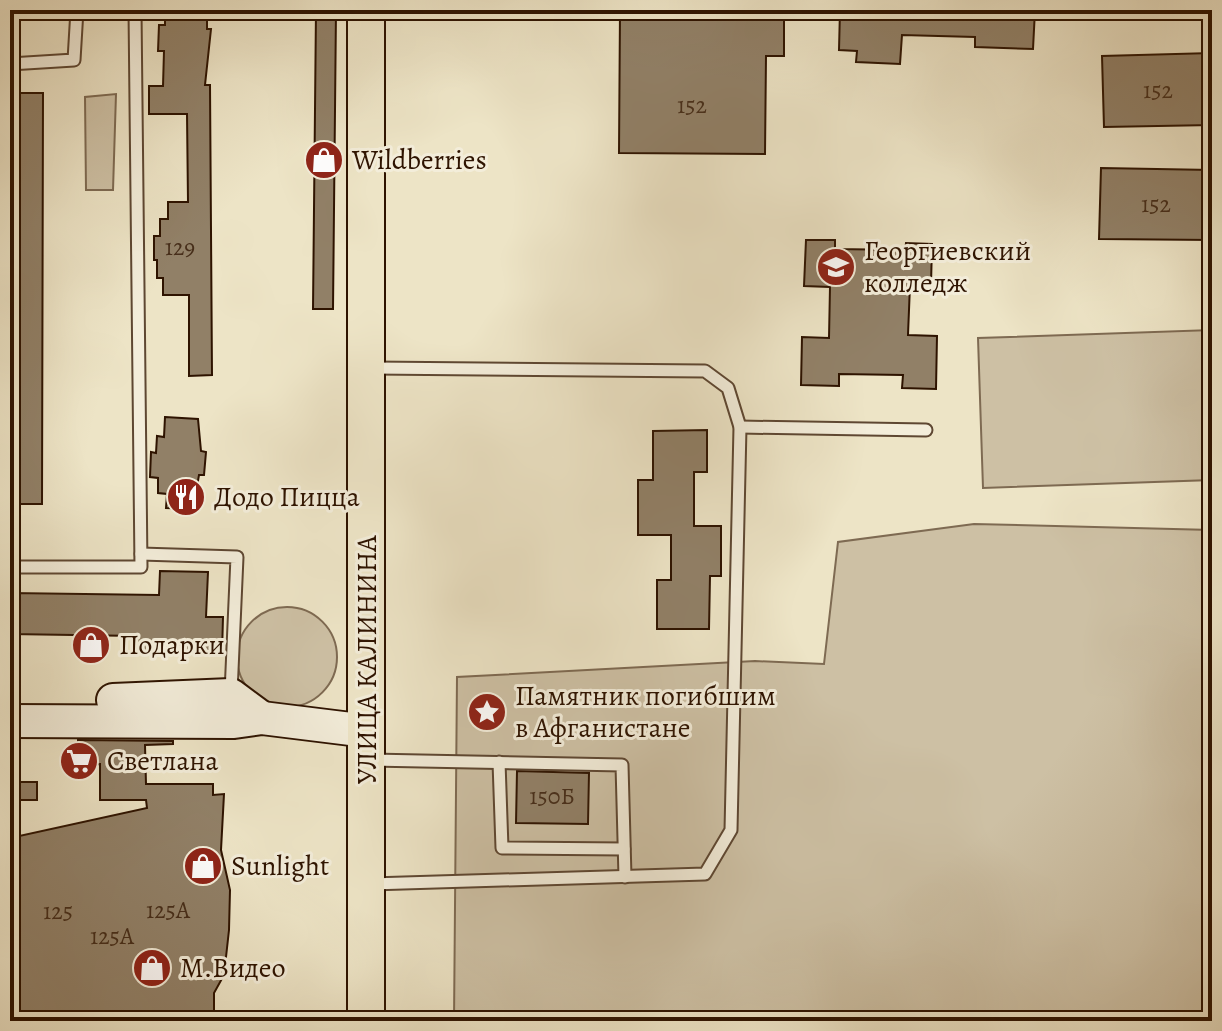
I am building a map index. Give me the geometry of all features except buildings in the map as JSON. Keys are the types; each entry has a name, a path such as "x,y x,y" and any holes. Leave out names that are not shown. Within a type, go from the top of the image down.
{"main road":[{"name":"УЛИЦА КАЛИНИНА","path":"366,10 366,1021"}],"street":[{"path":"10,699 136,700 231,695 262,718 367,745"},
{"path":"10,721 234,722 262,718"}],"lane":[{"path":"10,64 74,60 77,10"},
{"path":"10,567 141,567 135,10"},
{"path":"366,884 705,874 731,830 740,427 728,388 705,371 367,368"},
{"path":"740,427 926,430"},
{"path":"141,554 237,557 231,695"},
{"path":"367,745 499,762 622,765 625,877"},
{"path":"499,762 502,848 624,849"}],"shaded area":[{"path":"116,94 113,190 86,190 85,97"},
{"path":"1212,330 1212,480 983,488 978,338"},
{"path":"974,524 1212,530 1212,1021 454,1021 457,677 755,661 824,664 838,542"},
{"path":"287,607 306,611 323,621 333,638 337,657 333,676 323,693 306,703 287,707 268,703 251,693 241,676 237,657 241,638 251,621 268,611"}],"place":[{"name":"Wildberries","path":"324,160"},
{"name":"Георгиевский колледж","path":"836,267"},
{"name":"Додо Пицца","path":"186,497"},
{"name":"Подарки","path":"91,645"},
{"name":"Памятник погибшим в Афганистане","path":"487,712"},
{"name":"Светлана","path":"79,761"},
{"name":"Sunlight","path":"203,866"},
{"name":"М.Видео","path":"152,968"}]}
